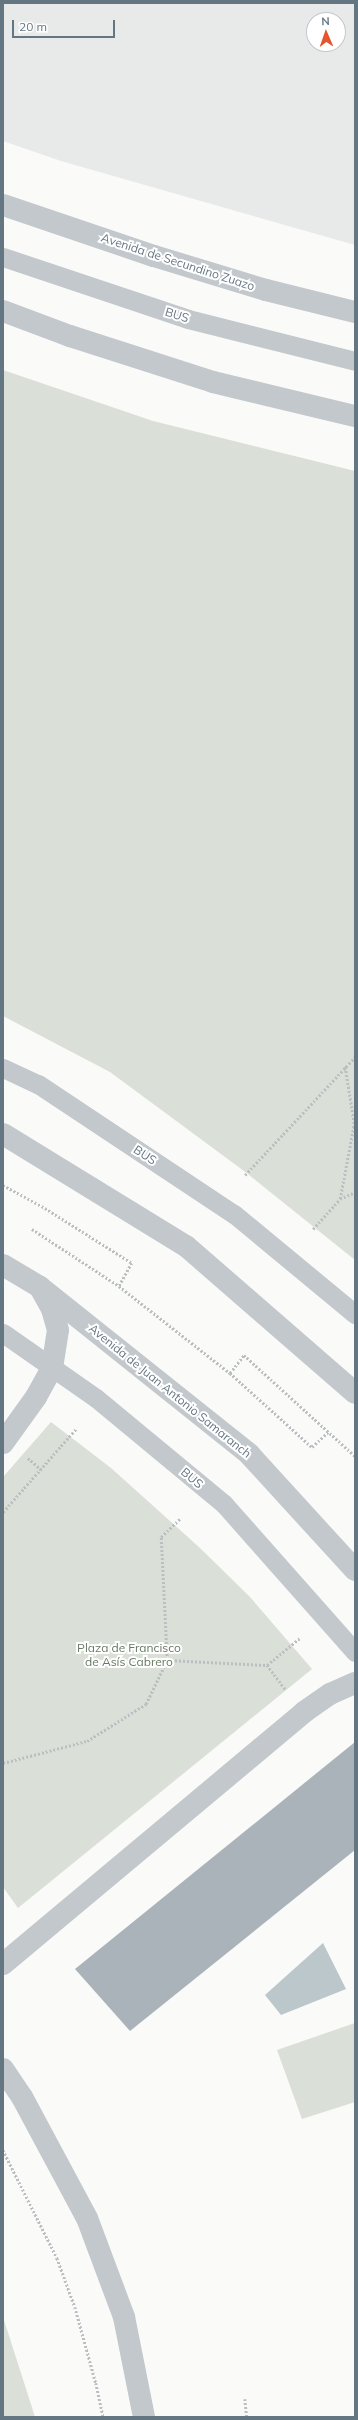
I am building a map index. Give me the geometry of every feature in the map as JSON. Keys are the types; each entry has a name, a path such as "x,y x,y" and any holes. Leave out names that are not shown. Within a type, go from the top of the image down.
{"street":[{"name":"Avenida de Secundino Zuazo","path":"3,205 251,285 355,312"},
{"path":"3,311 70,336 213,382 355,416"},
{"path":"3,1134 186,1246 355,1392"},
{"name":"Avenida de Juan Antonio Samaranch","path":"3,1264 40,1287 249,1454 355,1570"},
{"path":"3,1443 36,1397 52,1368 58,1330 52,1309 40,1287"},
{"path":"3,1964 304,1712 330,1694 355,1683"},
{"path":"3,2069 22,2097 87,2218 124,2317 144,2417"}],"lane":[{"name":"BUS","path":"3,257 188,319 355,361"},
{"name":"BUS","path":"3,1068 38,1084 234,1214 355,1314"},
{"name":"BUS","path":"3,1333 96,1398 224,1504 355,1652"}],"path":[{"path":"245,1175 355,1057"},
{"path":"340,1199 354,1124 346,1067"},
{"path":"3,1185 45,1208 132,1263 119,1286"},
{"path":"313,1229 340,1199 355,1192"},
{"path":"32,1229 119,1286 230,1372 312,1447 329,1430"},
{"path":"230,1372 244,1355 329,1430 355,1456"},
{"path":"3,1512 76,1429"},
{"path":"3,1763 87,1741 146,1704 167,1660 161,1537 181,1518"},
{"path":"167,1660 267,1665 300,1638"},
{"path":"267,1665 286,1690"},
{"path":"3,2150 57,2258 77,2314 103,2417"},
{"path":"245,2399 247,2417"}],"shaded area":[{"path":"3,3 355,3 355,245 61,161 3,141"},
{"path":"323,1943 346,1989 281,2015 265,1995"}],"green space":[{"path":"3,370 153,421 355,471 355,1260 244,1171 110,1072 3,1016"},
{"name":"Plaza de Francisco de Asís Cabrero","path":"51,1422 111,1468 200,1548 250,1597 312,1669 18,1908 3,1887 3,1477"},
{"path":"355,2023 355,2102 302,2119 277,2050"},
{"path":"3,2317 35,2417 3,2417"}],"building":[{"path":"355,1742 355,1850 130,2031 75,1969"}]}
